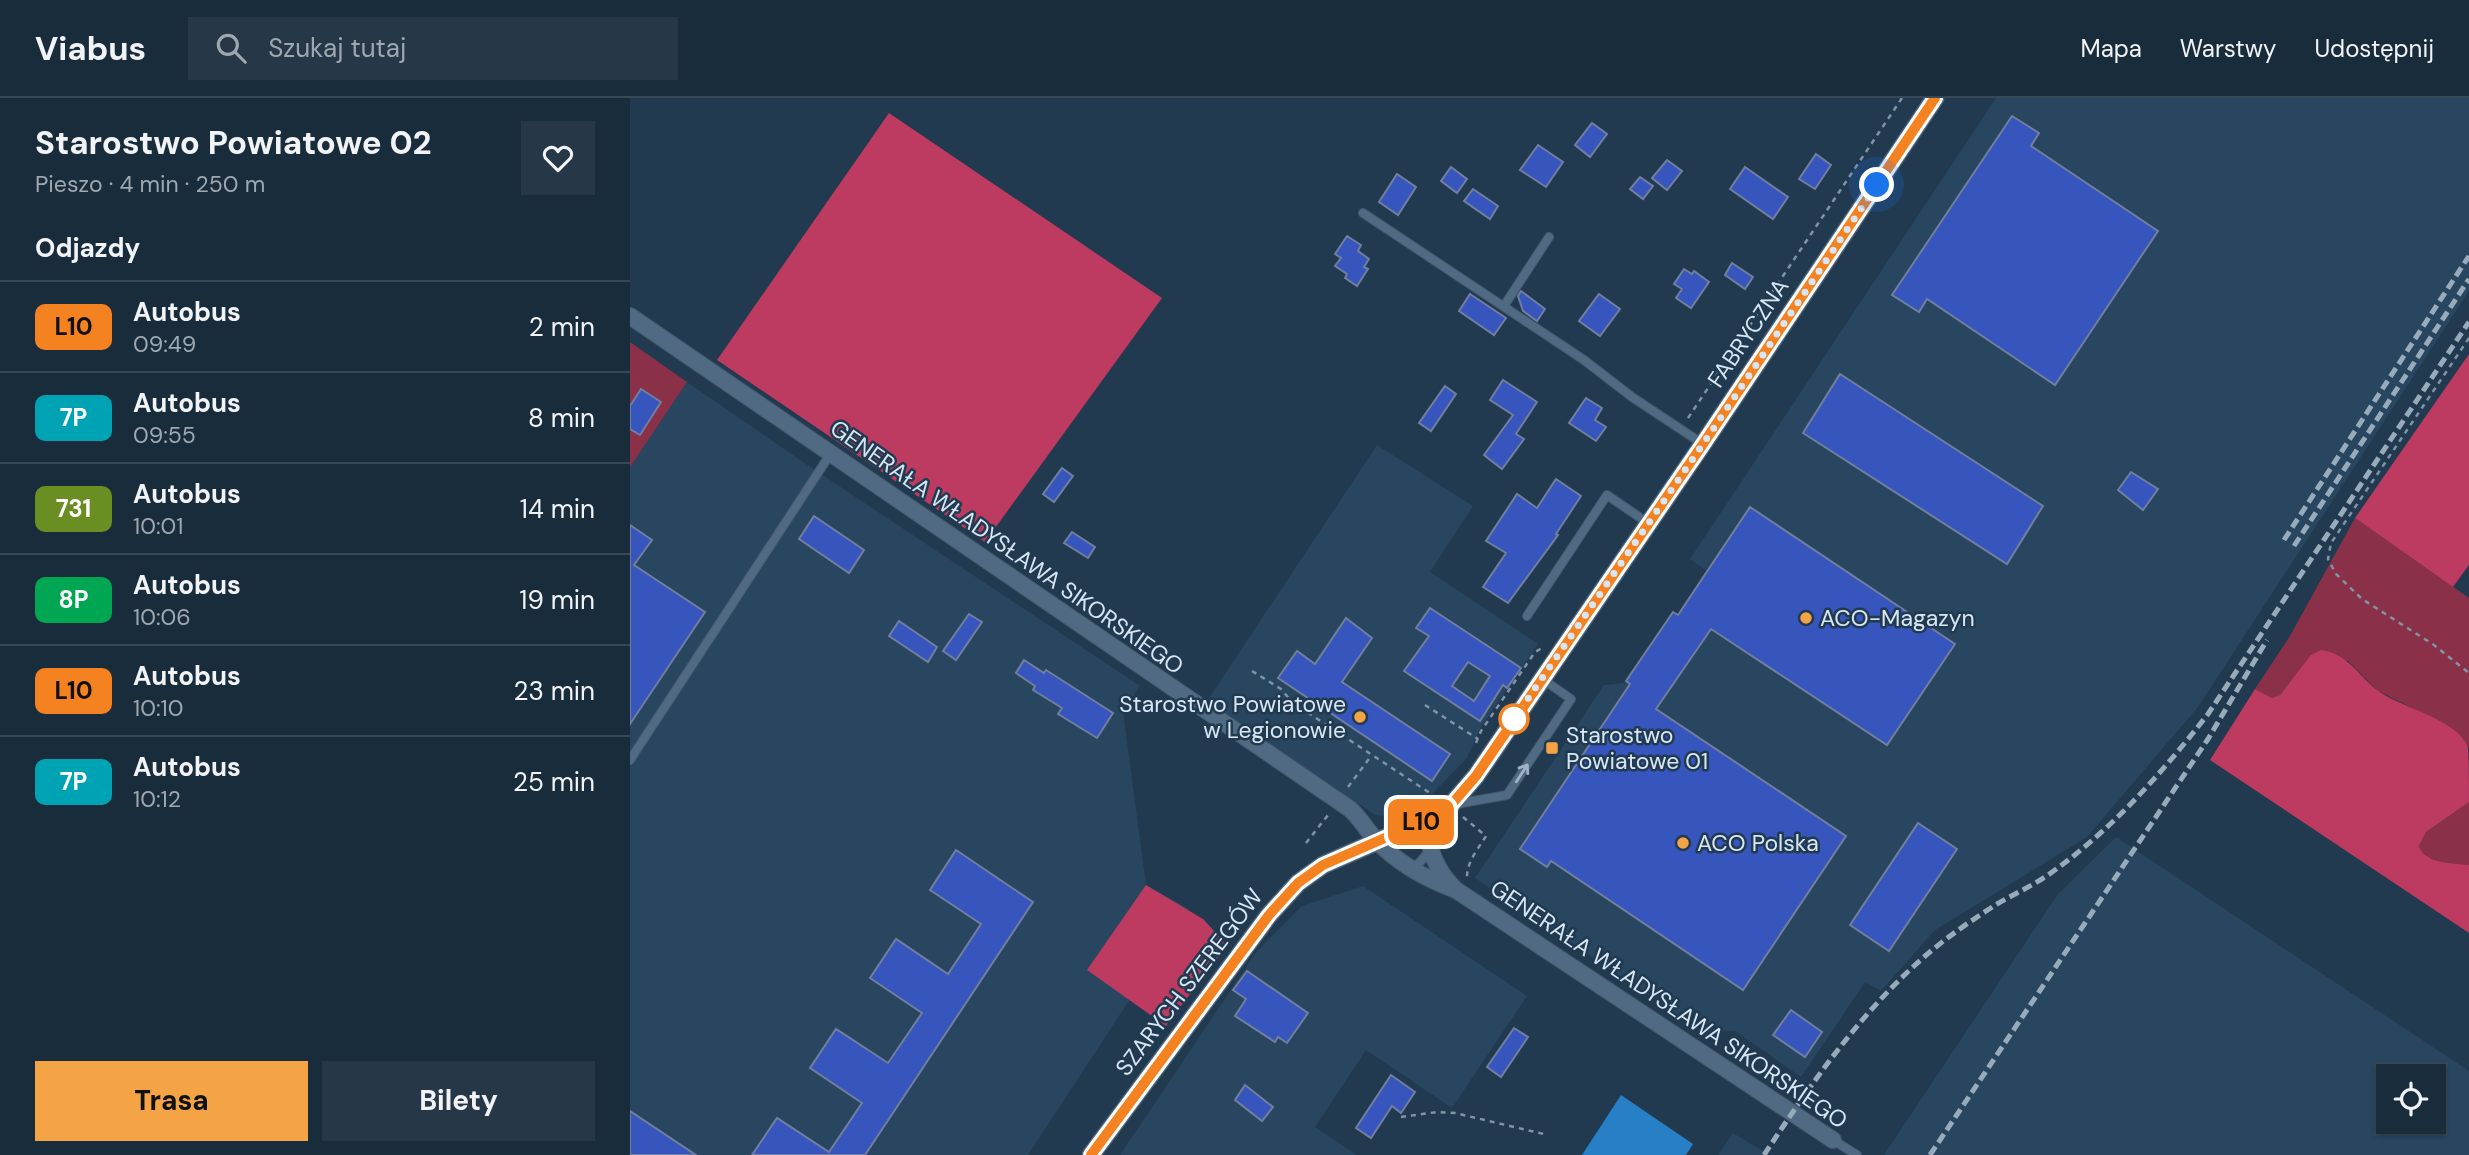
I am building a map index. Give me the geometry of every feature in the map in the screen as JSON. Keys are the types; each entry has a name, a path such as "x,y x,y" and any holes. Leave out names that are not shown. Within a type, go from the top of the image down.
{"street":[{"name":"FABRYCZNA","path":"1599,594 1935,98"},
{"name":"GENERAŁA WŁADYSŁAWA SIKORSKIEGO","path":"630,316 1350,809 1377,841 1410,868 1431,880 1463,886"},
{"name":"SZARYCH SZEREGÓW","path":"1091,1155 1269,915 1291,891 1323,865 1426,820 1456,810 1599,594"},
{"name":"GENERAŁA WŁADYSŁAWA SIKORSKIEGO","path":"1426,820 1430,851 1438,869 1833,1140"}],"lane":[{"path":"1363,213 1504,306 1703,444"},
{"path":"1504,306 1549,237"},
{"path":"630,760 831,453"},
{"path":"1527,616 1607,495 1648,523"},
{"path":"1456,810 1507,795 1571,699 1541,678"},
{"path":"1410,868 1430,851"},
{"name":"GENERAŁA WŁADYSŁAWA SIKORSKIEGO","path":"1833,1140 1857,1155"}],"path":[{"path":"2469,338 2331,543 2328,559 2336,574 2362,599 2434,645 2469,673"},
{"path":"1425,705 1478,739"},
{"path":"1456,810 1486,836 1466,872 1463,886"},
{"path":"1401,1117 1437,1112 1455,1113 1548,1135"}],"shaded area":[{"path":"1996,98 2469,98 2469,291 2198,707 2087,837 1935,930 1881,991 1865,982 1801,1077 1735,1031 1702,1031 1475,878 1604,685 1625,683 1678,615 1707,571 1690,559"},
{"path":"889,113 1162,298 985,542 717,360"},
{"path":"630,342 687,382 630,467"},
{"path":"2469,354 2469,565 2453,587 2355,518"},
{"path":"687,382 1140,686 1123,711 1146,885 1189,909 1028,1155 630,1155 630,467"},
{"path":"1377,445 1473,506 1430,572 1538,644 1481,727 1467,758 1434,792 1431,796 1433,799 1408,814 1393,818 1375,815 1207,701"},
{"path":"2355,518 2469,598 2469,748 2462,737 2450,727 2378,691 2348,661 2312,655 2280,695 2272,698 2255,689 2290,636"},
{"path":"2321,650 2345,660 2387,696 2441,721 2462,737 2468,747 2469,802 2426,832 2419,846 2422,852 2433,859 2469,865 2469,933 2210,760 2255,689 2272,698 2280,695 2311,655"},
{"path":"2469,802 2469,865 2440,862 2422,852 2419,846 2426,832"},
{"path":"2116,837 2469,1071 2469,1155 1884,1155 2058,894"},
{"path":"1146,885 1203,919 1227,945 1166,1026 1087,970"},
{"path":"1363,886 1527,996 1452,1108 1366,1050 1315,1127 1357,1155 1120,1155 1257,951 1302,906"},
{"path":"1733,1133 1766,1153 1768,1155 1718,1155"}],"water":[{"path":"1621,1095 1693,1144 1686,1155 1582,1155"}],"building":[{"path":"2012,116 2039,133 2031,146 2158,231 2055,385 1927,299 1919,312 1892,295"},
{"path":"1592,123 1607,134 1590,157 1575,145"},
{"path":"1538,145 1563,162 1546,187 1520,170"},
{"path":"1816,154 1831,165 1815,189 1799,179"},
{"path":"1667,160 1682,171 1667,190 1652,178"},
{"path":"1451,167 1467,179 1457,193 1441,181"},
{"path":"1745,167 1788,197 1773,219 1730,189"},
{"path":"1397,174 1416,187 1398,215 1379,202"},
{"path":"1640,177 1653,186 1643,199 1630,189"},
{"path":"1473,189 1498,206 1490,219 1464,201"},
{"path":"1347,236 1361,245 1358,251 1369,259 1364,267 1368,269 1357,286 1345,278 1347,274 1335,266 1341,258 1335,254"},
{"path":"1732,263 1753,277 1745,289 1725,275"},
{"path":"1684,269 1692,274 1694,271 1709,282 1691,308 1676,298 1682,289 1674,284"},
{"path":"1521,291 1545,309 1537,321 1523,311 1518,296"},
{"path":"1470,294 1506,318 1494,335 1459,311"},
{"path":"1599,294 1620,309 1600,336 1579,321"},
{"path":"1840,374 2043,506 2007,564 1803,433"},
{"path":"1503,380 1537,402 1516,434 1524,439 1502,469 1484,455 1513,415 1490,400"},
{"path":"1445,386 1456,394 1431,431 1419,423"},
{"path":"641,389 661,402 640,435 630,429 630,406"},
{"path":"1586,398 1602,408 1595,420 1606,427 1596,441 1569,423"},
{"path":"1062,468 1073,476 1054,502 1043,494"},
{"path":"2131,472 2158,489 2143,510 2118,490"},
{"path":"1556,479 1581,496 1556,534 1558,535 1508,603 1483,587 1506,553 1486,541 1517,494 1537,508"},
{"path":"1750,507 1955,644 1887,745 1711,629 1656,709 1846,836 1743,990 1551,861 1547,867 1520,849 1630,684 1626,681 1673,612 1678,615"},
{"path":"814,516 864,550 849,573 799,539"},
{"path":"630,525 652,540 634,565 705,612 630,724"},
{"path":"1072,532 1095,547 1088,558 1064,543"},
{"path":"1430,608 1521,668 1507,688 1503,685 1480,721 1404,671 1429,636 1416,628","holes":["1468,662 1490,676 1474,701 1452,686"]},
{"path":"969,614 982,622 956,660 943,651"},
{"path":"1346,618 1372,638 1342,682 1450,754 1432,781 1278,678 1297,651 1315,664"},
{"path":"899,621 937,647 928,662 889,636"},
{"path":"1024,660 1044,673 1046,670 1113,713 1097,738 1058,714 1062,708 1033,690 1035,686 1016,673"},
{"path":"1918,823 1957,849 1889,951 1850,925"},
{"path":"956,850 1033,902 865,1155 752,1155 777,1118 829,1152 862,1103 810,1068 836,1029 888,1063 922,1013 870,978 896,939 948,974 981,924 930,890"},
{"path":"1247,971 1308,1013 1287,1043 1278,1037 1275,1042 1235,1016 1246,999 1233,990"},
{"path":"1791,1010 1822,1032 1805,1057 1773,1035"},
{"path":"1514,1028 1528,1037 1501,1077 1487,1067"},
{"path":"1391,1075 1415,1092 1401,1113 1392,1106 1371,1138 1356,1128"},
{"path":"1245,1085 1273,1107 1262,1121 1235,1100"},
{"path":"630,1111 696,1155 630,1155"}],"railway":[{"path":"2284,540 2469,256"},
{"path":"2294,546 2469,279"},
{"path":"1764,1155 1837,1051 1900,979 1960,929 2071,858 2114,821 2172,758 2208,714 2469,322"},
{"path":"1930,1155 2208,739 2267,640"}],"bus line":[{"name":"L10","path":"1091,1155 1269,915 1298,883 1323,865 1426,820 1451,805 1476,776 1935,98"}],"place":[{"name":"ACO-Magazyn","path":"1806,618"},
{"name":"Starostwo Powiatowe w Legionowie","path":"1360,717"},
{"name":"Starostwo Powiatowe 01","path":"1552,748"},
{"name":"ACO Polska","path":"1683,843"}],"route":[{"path":"1514,719 1877,185"}]}
